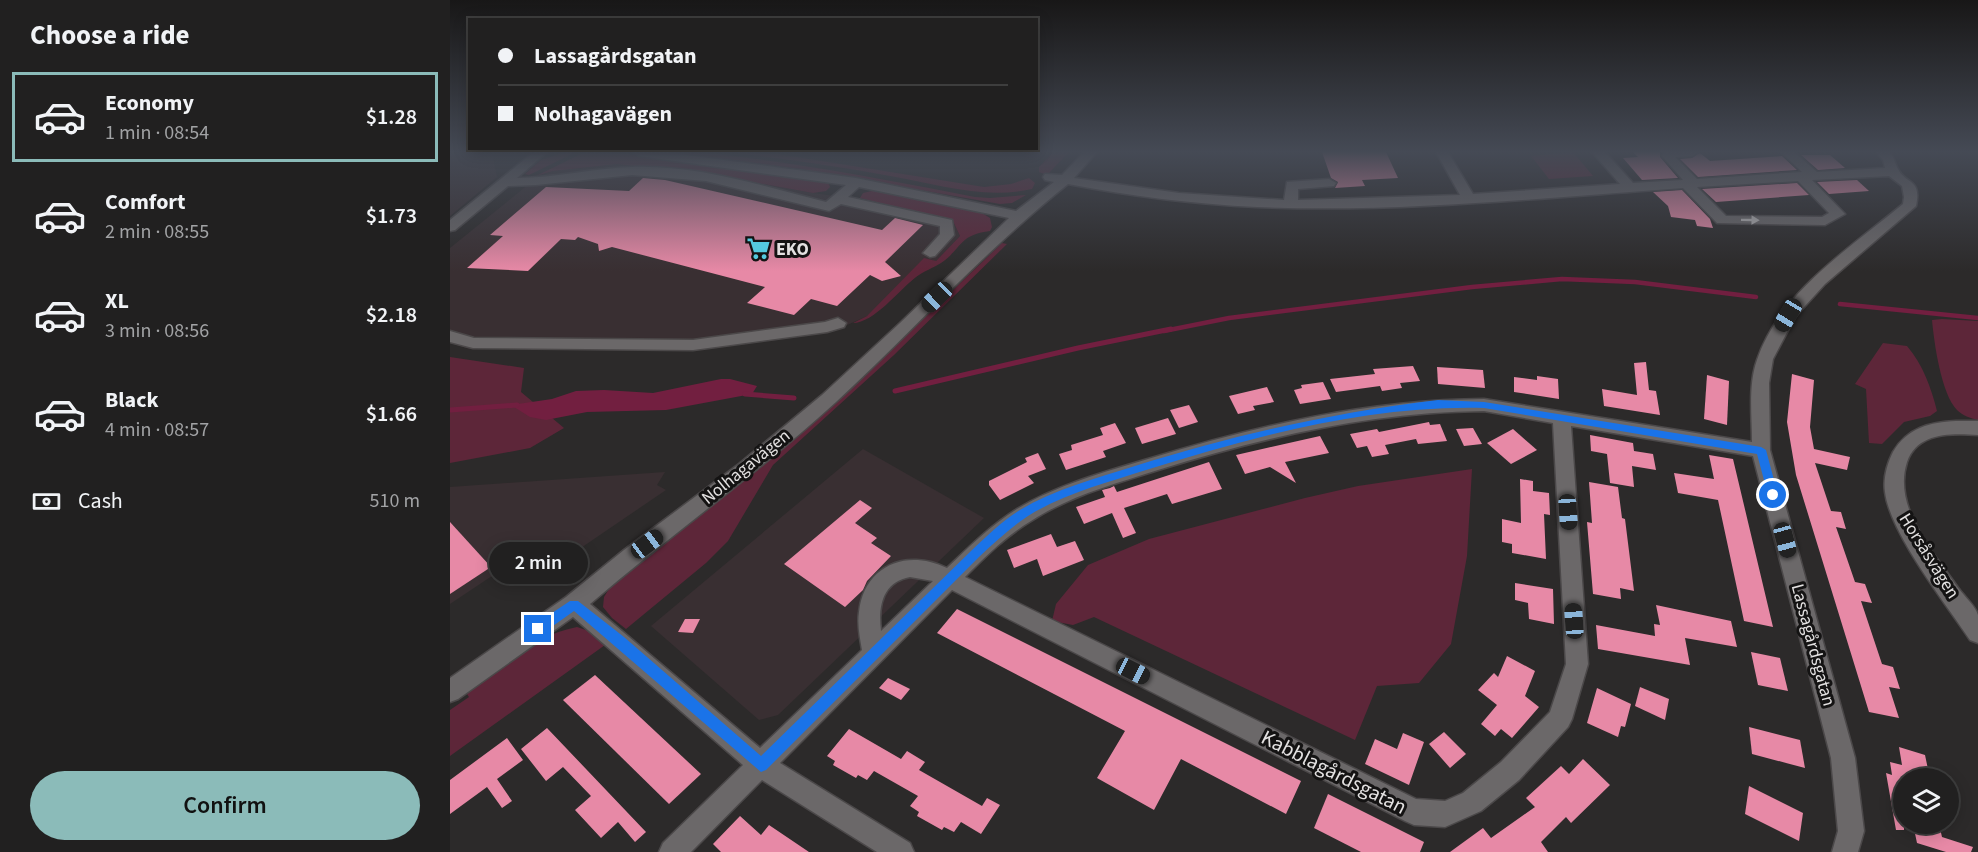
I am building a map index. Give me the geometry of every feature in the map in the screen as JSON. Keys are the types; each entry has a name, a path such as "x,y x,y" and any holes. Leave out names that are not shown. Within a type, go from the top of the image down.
{"street":[{"path":"450,227 492,192"},
{"path":"766,192 829,207 846,192"},
{"path":"903,192 1019,216"},
{"name":"Nolhagavägen","path":"1019,216 1036,192"},
{"name":"Nolhagavägen","path":"450,691 574,604 631,556 729,482 828,399 906,327 1019,216 1050,192"},
{"path":"1143,192 1171,196 1291,203 1469,199 1575,192"},
{"path":"1291,203 1292,192"},
{"path":"1464,192 1469,199"},
{"path":"1697,192 1722,220 1825,221 1838,214 1820,192"},
{"name":"Lassagårdsgatan","path":"1845,852 1851,831 1843,758 1761,450 1760,383 1765,359 1776,334 1788,315 1804,296 1909,206 1910,192"},
{"path":"838,199 947,223 947,235 930,253"},
{"path":"450,336 473,343 693,345 827,327 838,323"},
{"path":"672,852 998,532 1024,513 1052,499 1209,447 1304,424 1438,404 1484,405 1761,450"},
{"name":"Kabblagårdsgatan","path":"873,653 869,616 873,592 890,574 904,567 921,568 935,572 1414,812 1445,814 1472,802 1510,771 1560,719 1577,664 1562,418"},
{"name":"Horsåsvägen","path":"1978,428 1947,428 1920,435 1902,452 1896,465 1894,479 1900,511 1911,532 1978,633"},
{"path":"574,604 761,765 901,852"}],"shaded area":[{"path":"450,192 479,192 450,216"},
{"path":"520,192 806,192 863,200 953,221 960,236 936,261 867,316 834,331 691,349 470,349 450,343 450,248"},
{"path":"884,192 982,213 990,218 992,227 990,231 966,239 948,258 916,277 878,312 861,322 853,323 867,316 924,258 936,261 960,236 953,221 860,198 863,193"},
{"path":"930,192 990,198 1026,195 1012,203 1000,204"},
{"path":"977,192 1015,192 996,193"},
{"path":"1002,243 1007,244 894,355 773,465 728,541 706,563 626,629 612,618 603,607 604,597 612,584 793,439 853,386"},
{"path":"1932,320 1978,321 1978,420 1959,412 1947,392 1939,367"},
{"path":"1883,343 1907,346 1926,377 1937,411 1930,416 1904,422 1882,444 1869,443 1866,389 1855,384"},
{"path":"450,357 524,368 521,392 564,428 530,448 450,463"},
{"path":"721,379 757,386 752,394 666,410 587,412 546,420 530,417 511,405 552,399 576,391 653,393"},
{"path":"863,449 984,518 778,715 759,720 651,626"},
{"path":"1472,469 1467,556 1451,644 1419,683 1377,686 1355,740 1094,617 1073,625 1052,621 1056,604 1088,565 1149,539 1358,486"},
{"path":"665,472 657,485 666,490 525,586 501,570 450,604 450,487"},
{"path":"577,627 589,631 605,645 450,756 450,710 469,697 465,691 532,644 561,631"}],"building":[{"name":"EKO","path":"540,192 716,192 882,230 895,218 923,225 885,262 901,276 882,281 870,275 837,306 811,299 794,315 747,303 765,287 612,247 599,251 598,244 578,237 575,240 561,239 528,271 467,268 503,236 490,235"},
{"path":"1653,192 1684,192 1710,219 1713,228 1697,226 1695,220 1671,217 1668,206"},
{"path":"1705,192 1806,192 1809,195 1716,202"},
{"path":"1827,192 1859,192 1829,194"},
{"path":"1646,362 1649,390 1656,391 1660,415 1604,406 1602,389 1637,395 1634,363"},
{"path":"1413,366 1420,381 1400,383 1402,388 1382,391 1380,386 1336,392 1330,379 1375,374 1373,369"},
{"path":"1437,367 1483,370 1485,388 1438,384"},
{"path":"1792,374 1814,380 1810,427 1814,449 1850,457 1847,470 1815,463 1831,511 1841,512 1846,529 1836,527 1855,582 1865,584 1872,603 1861,601 1882,664 1893,667 1900,689 1889,687 1899,718 1869,712 1796,475 1787,422"},
{"path":"1707,375 1729,381 1727,425 1704,419"},
{"path":"1537,376 1558,379 1559,399 1514,392 1514,377 1537,380"},
{"path":"1323,382 1331,399 1300,404 1294,390 1302,388 1301,385"},
{"path":"1267,387 1274,402 1253,406 1255,410 1238,414 1229,396"},
{"path":"1189,405 1198,422 1179,428 1170,410"},
{"path":"1168,418 1176,434 1142,444 1135,428"},
{"path":"1429,422 1430,425 1440,424 1447,441 1418,444 1416,439 1385,445 1389,454 1372,457 1367,446 1357,448 1350,434 1377,429 1379,432"},
{"path":"1115,423 1126,443 1103,451 1106,457 1066,470 1059,454 1072,450 1071,445 1103,435 1100,428"},
{"path":"1473,428 1482,444 1464,446 1456,429"},
{"path":"1513,429 1537,450 1511,464 1487,443"},
{"path":"1590,435 1633,443 1634,451 1653,454 1656,470 1632,466 1634,487 1610,483 1607,454 1591,451"},
{"path":"1320,436 1329,453 1285,462 1296,483 1270,467 1245,474 1236,455"},
{"path":"1038,453 1046,469 1028,476 1034,483 1000,500 989,485 989,481 1027,462 1025,458"},
{"path":"1709,455 1733,459 1773,627 1744,621 1718,500 1678,493 1674,473 1714,479"},
{"path":"1209,462 1222,489 1172,504 1167,494 1124,508 1136,533 1123,538 1112,513 1084,524 1076,507 1105,497 1102,490 1114,486 1117,492"},
{"path":"1520,479 1533,481 1533,491 1549,493 1550,515 1544,514 1546,559 1512,553 1512,544 1502,542 1502,519 1521,523"},
{"path":"1589,482 1618,487 1622,518 1625,519 1634,591 1620,588 1621,599 1593,594 1587,522 1592,523"},
{"path":"860,500 872,508 855,523 877,538 871,543 891,556 867,581 863,590 845,607 784,564"},
{"path":"450,522 491,567 450,594"},
{"path":"1051,534 1057,547 1075,541 1084,560 1043,576 1037,559 1014,568 1007,550"},
{"path":"1515,583 1553,589 1554,624 1529,619 1528,603 1515,600"},
{"path":"1656,605 1731,621 1737,647 1685,638 1690,665 1598,649 1596,625 1655,636 1654,624 1660,625"},
{"path":"957,609 1301,781 1286,814 1181,759 1154,810 1097,778 1125,731 937,633"},
{"path":"685,619 700,619 693,633 678,632"},
{"path":"1751,652 1780,658 1788,691 1758,685"},
{"path":"1507,656 1535,671 1525,696 1539,707 1512,738 1501,729 1495,736 1481,724 1497,705 1478,690 1494,673 1498,677"},
{"path":"595,675 701,774 669,804 563,700"},
{"path":"888,678 910,689 901,700 879,688"},
{"path":"1640,687 1669,699 1665,720 1635,706"},
{"path":"1597,688 1631,704 1625,727 1621,726 1618,737 1587,723"},
{"path":"1749,727 1800,740 1805,768 1752,754"},
{"path":"547,728 646,832 635,842 618,822 601,838 575,810 591,796 563,767 546,781 521,749"},
{"path":"849,729 901,759 907,751 925,762 919,770 982,806 987,798 1000,805 981,834 961,822 954,832 944,827 942,830 917,816 919,812 910,806 918,796 874,771 867,780 858,775 856,778 833,765 835,761 827,756"},
{"path":"1444,732 1466,754 1450,768 1429,744"},
{"path":"1403,733 1424,742 1409,785 1365,764 1375,739 1397,749"},
{"path":"507,738 523,760 497,779 512,801 502,808 487,787 450,814 450,780"},
{"path":"1899,747 1925,755 1928,768 1893,768 1893,813 1886,773 1892,775 1890,762 1902,765"},
{"path":"1583,759 1610,785 1571,823 1566,817 1541,842 1548,852 1450,852 1483,828 1491,838 1535,807 1526,798 1561,766 1569,774"},
{"path":"1749,786 1803,813 1799,841 1745,814"},
{"path":"1328,794 1424,842 1420,852 1361,852 1314,828"},
{"path":"740,816 761,835 769,825 809,852 721,852 713,844"},
{"path":"1915,834 1941,834 1942,837 1973,847 1971,852 1946,852 1917,843"}],"waterway":[{"path":"1164,331 1229,318 1472,287 1562,279 1635,282 1756,297"},
{"path":"1840,304 1978,318"},
{"path":"895,391 1078,348 1171,329"},
{"path":"745,394 794,398"},
{"path":"450,410 517,405"}],"place":[{"name":"EKO","path":"758,249"}],"route":[{"path":"538,629 574,604 761,765 975,554 998,532 1024,513 1052,499 1102,480 1209,447 1293,426 1383,410 1438,404 1484,405 1761,450 1773,495"}]}
